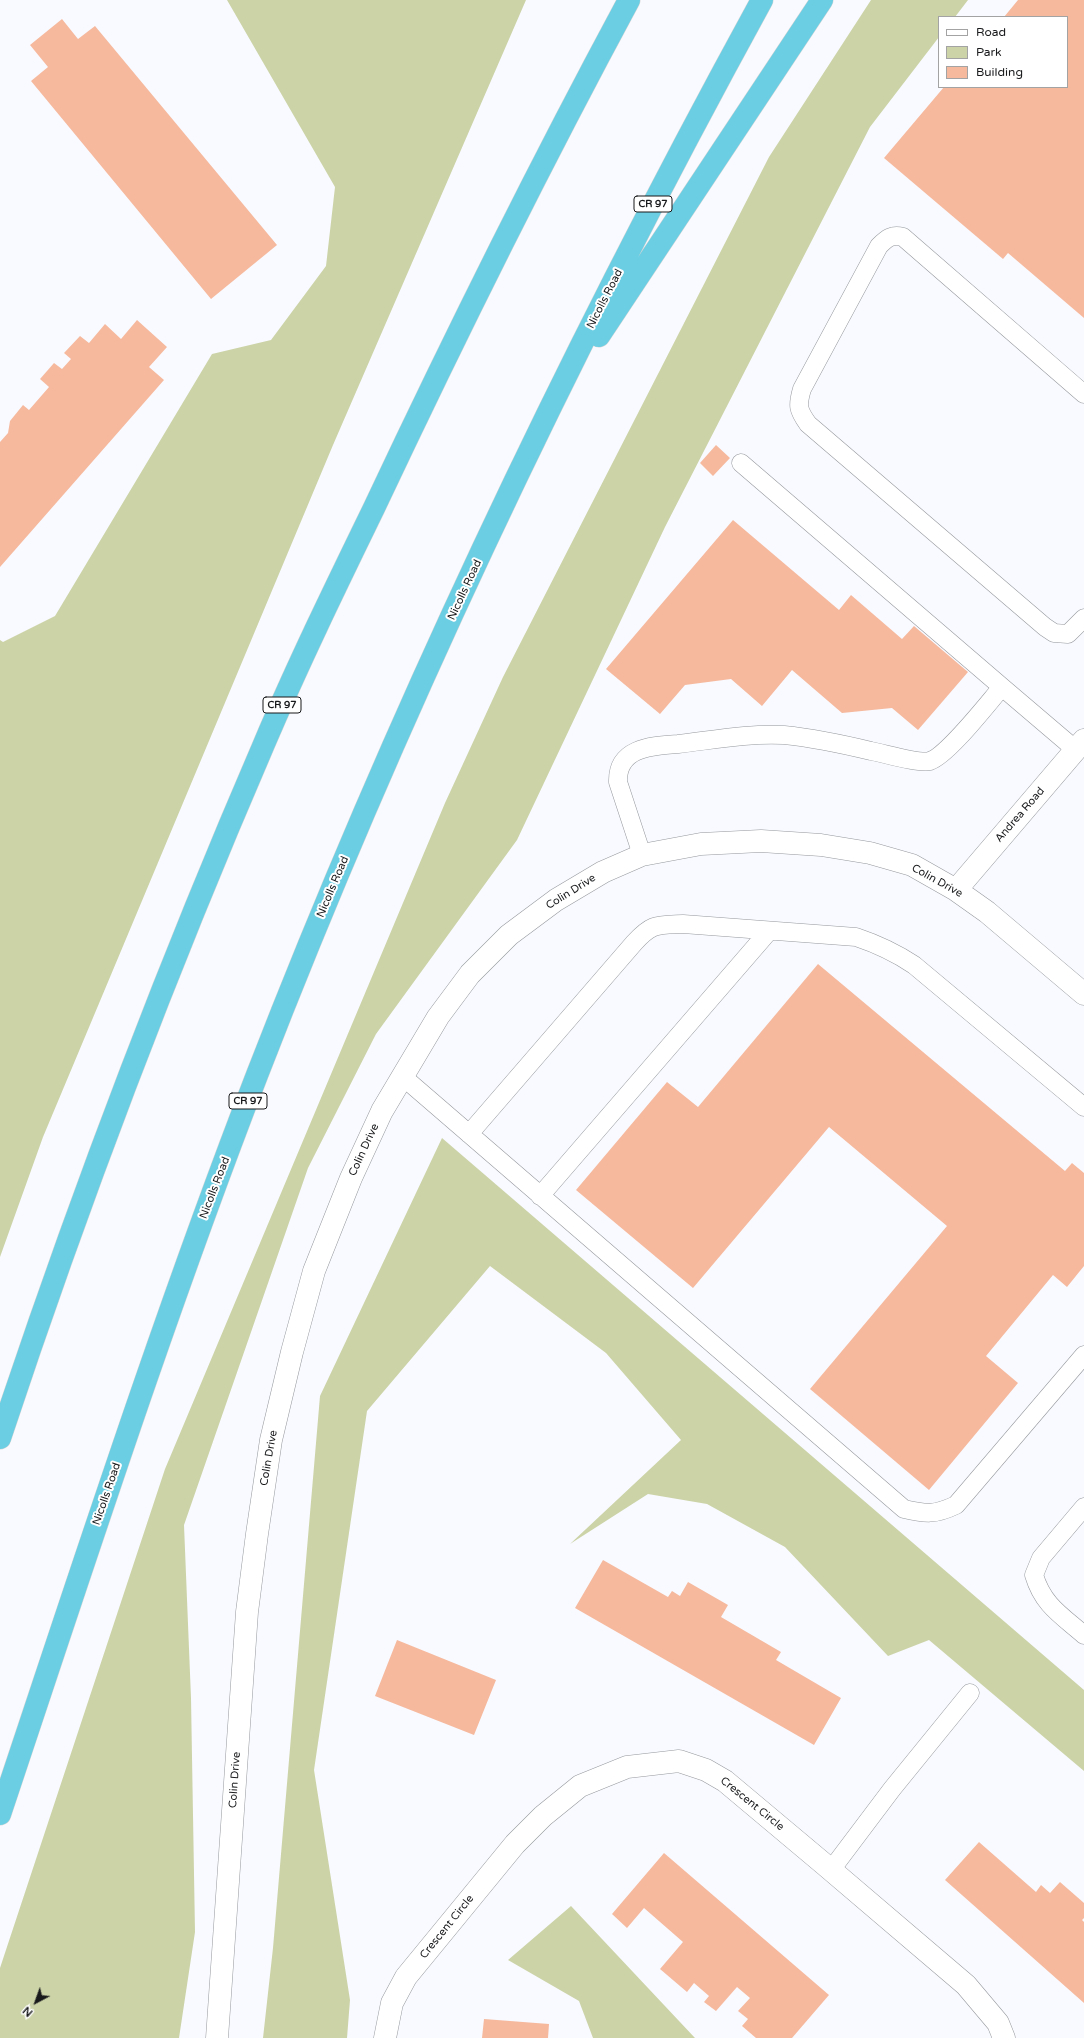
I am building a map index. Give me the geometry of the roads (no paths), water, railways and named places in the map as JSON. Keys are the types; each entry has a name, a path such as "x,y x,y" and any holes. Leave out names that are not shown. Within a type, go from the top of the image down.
{"highway":[{"path":"582,87 618,0"},
{"name":"CR 97","path":"0,1438 127,1083 194,912 265,742 429,391 498,250 582,87 629,0"},
{"name":"Nicolls Road","path":"0,1814 133,1417 194,1244 257,1075 325,905 398,735 549,410 684,143 762,0"},
{"path":"549,410 663,242 822,0"}],"street":[{"name":"Andrea Road","path":"956,890 1080,745"},
{"name":"Colin Drive","path":"217,2038 247,1612 271,1440 314,1272 351,1178 382,1111 402,1076 438,1017 470,974 510,935 556,900 602,872 642,855 701,844 761,841 821,845 870,853 912,865 956,890 988,912 1084,994"},
{"name":"Crescent Circle","path":"385,2038 392,2003 406,1977 514,1844 542,1816 580,1786 627,1767 679,1762 706,1770 725,1781 831,1870 966,1985 998,2023 1004,2038"}],"lane":[{"path":"1084,394 903,237 895,235 887,238 879,246 802,389 798,402 800,413 808,424 1045,627 1054,633 1068,634 1084,618"},
{"path":"741,463 1002,687 1080,745"},
{"path":"642,855 618,782 618,772 624,759 637,751 653,746 746,736 783,735 837,743 912,760 930,761 945,751 1002,687"},
{"path":"469,1134 644,932 655,925 683,924 856,937 899,955 914,965 1084,1107"},
{"path":"540,1196 770,931"},
{"path":"402,1076 904,1509 926,1514 942,1512 956,1505 1084,1355"},
{"path":"1084,1507 1041,1558 1034,1575 1039,1592 1049,1605 1084,1635"},
{"path":"831,1870 892,1789 970,1693"}]}
